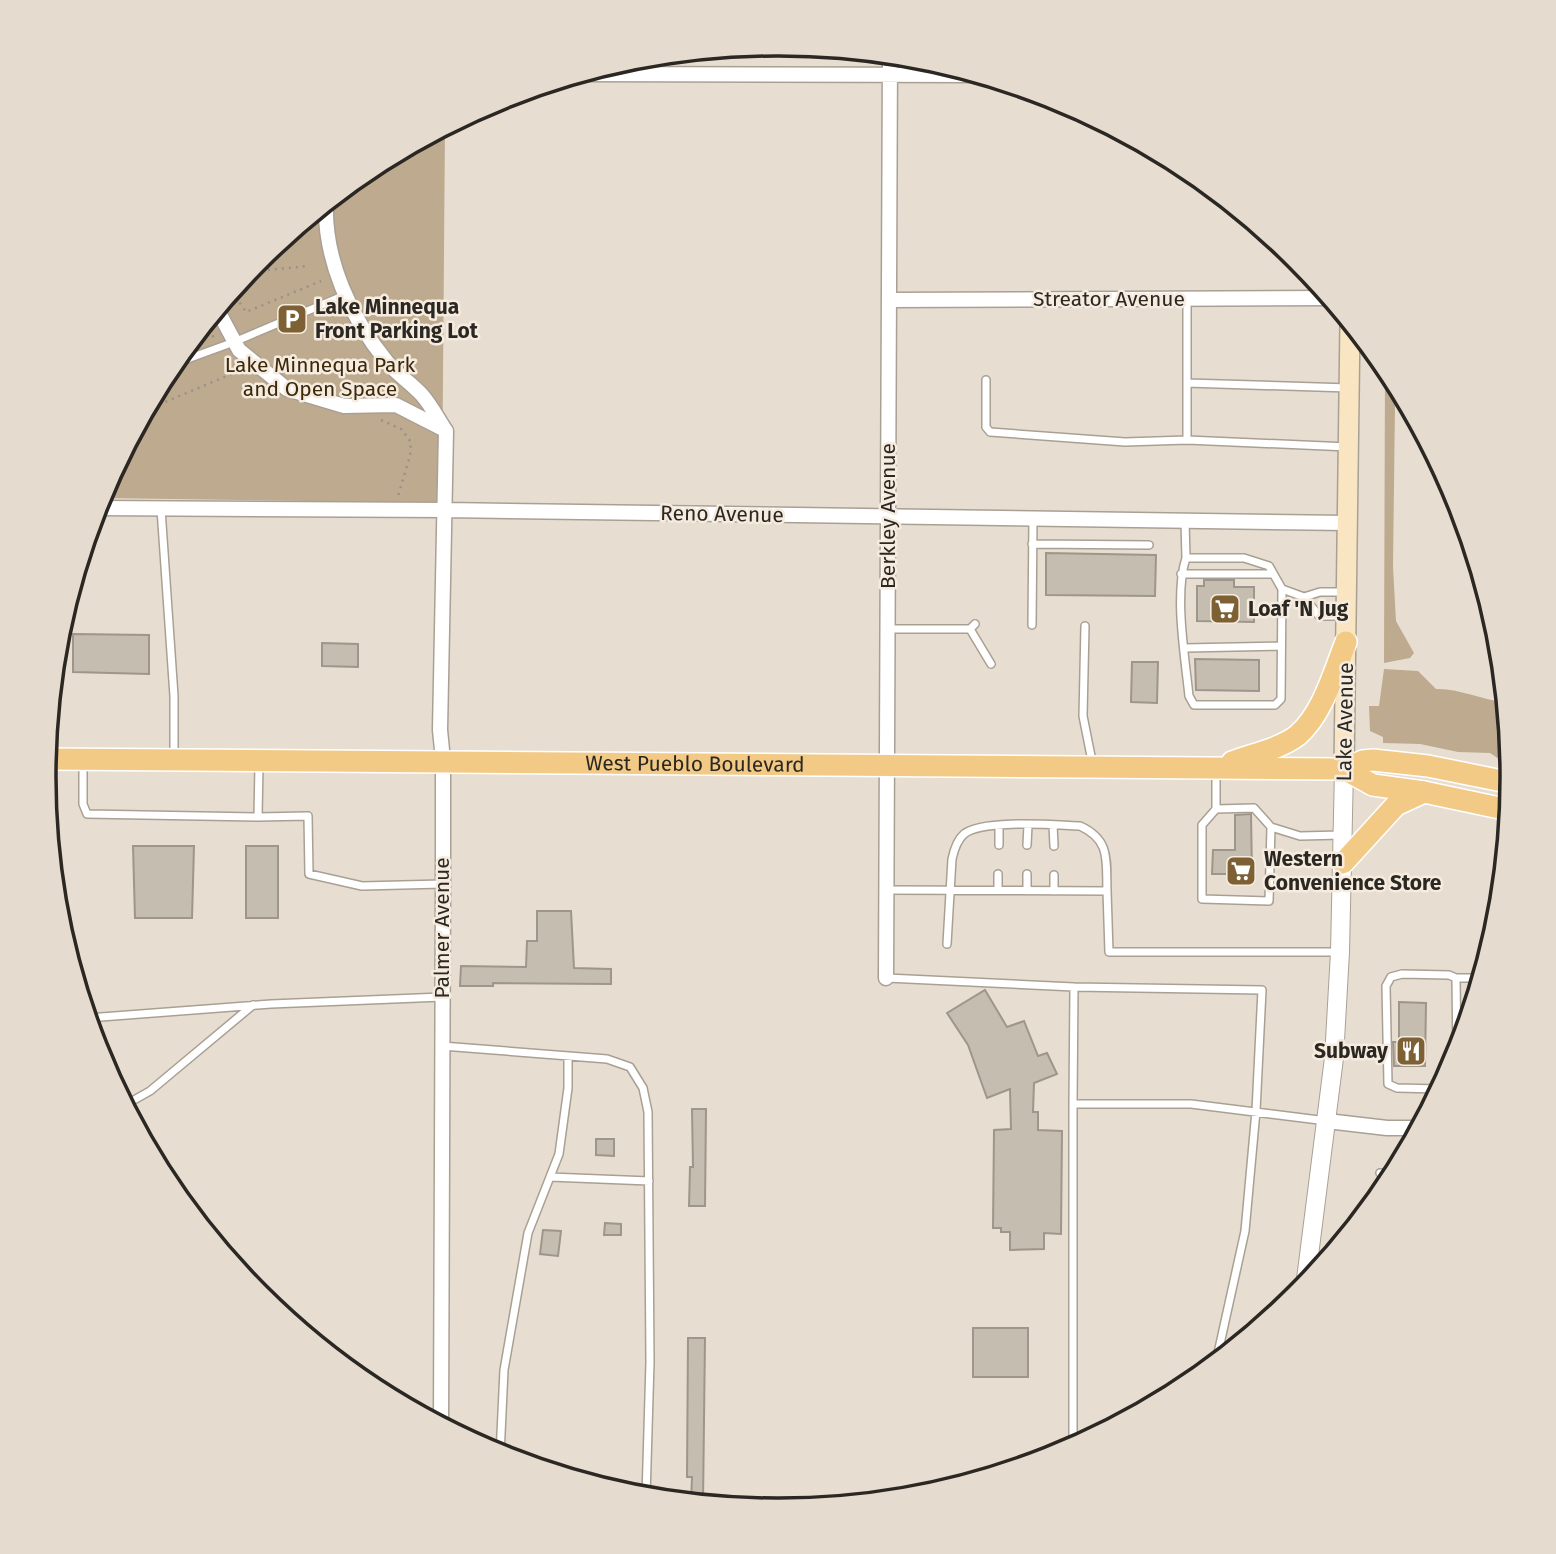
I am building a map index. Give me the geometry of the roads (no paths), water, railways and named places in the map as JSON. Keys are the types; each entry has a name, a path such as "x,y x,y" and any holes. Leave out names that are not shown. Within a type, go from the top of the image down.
{"main road":[{"name":"Lake Avenue","path":"1344,769 1350,337"},
{"path":"1216,767 1279,746 1299,734 1318,706 1346,642"},
{"name":"West Pueblo Boulevard","path":"57,759 1344,769 1373,760 1428,766 1500,781"},
{"name":"West Pueblo Boulevard","path":"1344,769 1373,785 1424,792 1499,808"},
{"path":"1343,863 1396,806 1424,792"}],"street":[{"name":"Berkley Avenue","path":"886,978 890,65"},
{"path":"619,74 939,75"},
{"path":"327,214 331,254 345,295 388,364 424,397 446,431"},
{"name":"Streator Avenue","path":"889,300 1317,298"},
{"path":"222,318 239,350 287,389 344,406 396,405 446,431"},
{"name":"Palmer Avenue","path":"441,1415 443,760 440,730 446,431"},
{"name":"Reno Avenue","path":"108,509 446,510 1347,523"},
{"name":"Lake Avenue","path":"1308,1267 1334,1058 1340,952 1344,769"},
{"path":"1327,1121 1408,1128"}],"lane":[{"path":"191,358 345,295"},
{"path":"1187,298 1187,440"},
{"path":"986,380 986,427 990,432 1125,443 1187,440 1348,447"},
{"path":"1187,383 1349,388"},
{"path":"161,509 174,696 174,760"},
{"path":"1032,625 1033,518"},
{"path":"1185,520 1186,558 1181,574 1182,628 1189,696 1194,705 1275,705 1281,699 1282,589 1269,566 1244,558 1186,558"},
{"path":"1032,544 1149,545"},
{"path":"1181,574 1273,574"},
{"path":"1282,589 1304,597 1319,616 1346,616"},
{"path":"1304,597 1320,592 1347,592"},
{"path":"887,629 973,626 991,664"},
{"path":"1085,626 1083,716 1093,766"},
{"path":"1185,648 1281,646"},
{"path":"83,759 83,804 87,814 308,816 309,874 362,886 443,884"},
{"path":"258,817 259,760"},
{"path":"1216,767 1216,809 1202,825 1202,900 1269,901 1271,827"},
{"path":"1216,809 1254,808 1271,827 1300,836 1343,835"},
{"path":"999,825 999,845"},
{"path":"947,944 948,890 952,859 963,835 973,828 999,825 1053,825 1080,826 1091,831 1105,850 1108,952 1340,952"},
{"path":"1027,845 1028,825"},
{"path":"1053,825 1054,846"},
{"path":"998,874 998,890"},
{"path":"1027,874 1027,891"},
{"path":"1054,876 1054,891"},
{"path":"886,890 1107,891"},
{"path":"1429,1089 1397,1088 1388,1084 1386,986 1391,977 1402,974 1471,978"},
{"path":"886,978 1073,987 1262,990 1256,1111 1245,1231 1219,1348"},
{"path":"1456,978 1457,1023"},
{"path":"1073,987 1073,1435"},
{"path":"97,1017 253,1005 442,997"},
{"path":"133,1101 150,1091 253,1005"},
{"path":"442,1046 607,1059 630,1067 643,1087 648,1112 649,1181 650,1362 646,1486"},
{"path":"501,1443 504,1370 528,1233 559,1154 568,1088 568,1056"},
{"path":"1073,1104 1191,1104 1327,1121"},
{"path":"550,1177 649,1181"}],"place":[{"name":"Lake Minnequa Front Parking Lot","path":"292,319"},
{"name":"Loaf 'N Jug","path":"1225,609"},
{"name":"Western Convenience Store","path":"1241,871"},
{"name":"Subway","path":"1411,1051"}],"park label":[{"name":"Lake Minnequa Park and Open Space","path":"320,377"}]}
